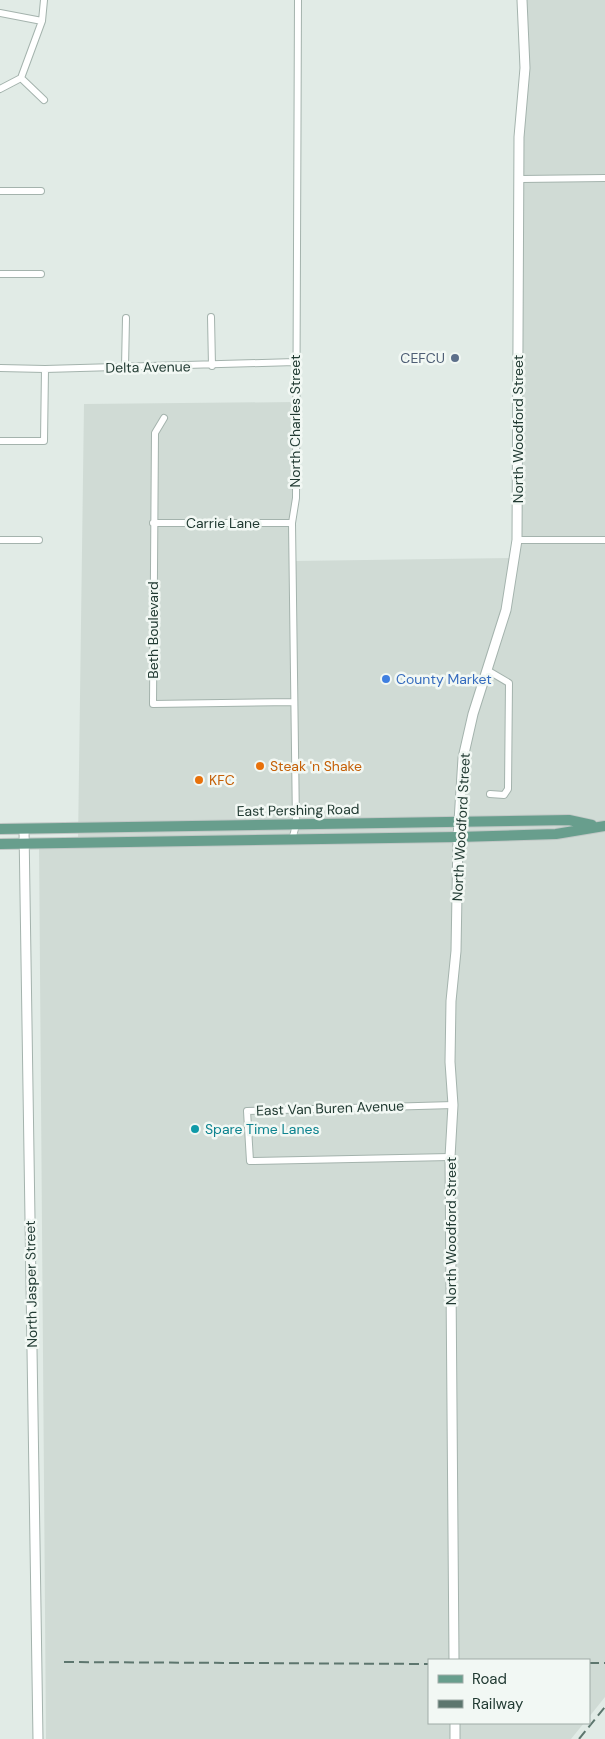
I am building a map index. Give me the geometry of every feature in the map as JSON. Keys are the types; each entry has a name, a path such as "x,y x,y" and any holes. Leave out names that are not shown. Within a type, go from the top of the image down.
{"main road":[{"name":"East Pershing Road","path":"0,829 569,820 600,826"},
{"name":"East Pershing Road","path":"0,844 458,837 556,834 600,826"}],"street":[{"path":"0,89 21,78 42,22 44,0"},
{"name":"North Charles Street","path":"292,840 296,825 292,523 296,498 295,362 298,0"},
{"name":"North Woodford Street","path":"454,1659 450,1157 453,1105 450,1062 451,1001 456,951 458,837 463,758 473,714 506,610 517,540 521,179 519,137 525,59 522,0"},
{"path":"0,13 42,22"},
{"path":"21,78 44,100"},
{"path":"521,179 605,178"},
{"path":"0,191 42,191"},
{"path":"0,274 41,274"},
{"path":"211,317 212,366"},
{"path":"125,367 126,318"},
{"name":"Delta Avenue","path":"0,368 212,366 295,362"},
{"path":"0,442 44,441 45,369"},
{"name":"Beth Boulevard","path":"164,418 155,433 153,704 294,702"},
{"name":"Carrie Lane","path":"153,524 292,523"},
{"path":"0,540 39,540"},
{"path":"517,540 605,540"},
{"path":"487,670 509,683 508,789 504,795 490,794"},
{"name":"North Jasper Street","path":"24,829 38,1739"},
{"name":"East Van Buren Avenue","path":"450,1157 250,1161 248,1111 453,1105"},
{"path":"455,1724 455,1739"}],"shaded area":[{"path":"522,0 605,0 605,1697 590,1716 590,1659 428,1659 428,1724 583,1724 571,1739 46,1739 39,843 78,843 84,404 295,402 293,561 515,558"}],"railway":[{"path":"64,1662 428,1664"},
{"path":"590,1663 605,1663"},
{"path":"579,1739 605,1707"}],"place":[{"name":"CEFCU","path":"455,358"},
{"name":"County Market","path":"386,679"},
{"name":"Steak 'n Shake","path":"260,766"},
{"name":"KFC","path":"199,780"},
{"name":"Spare Time Lanes","path":"195,1129"}]}
